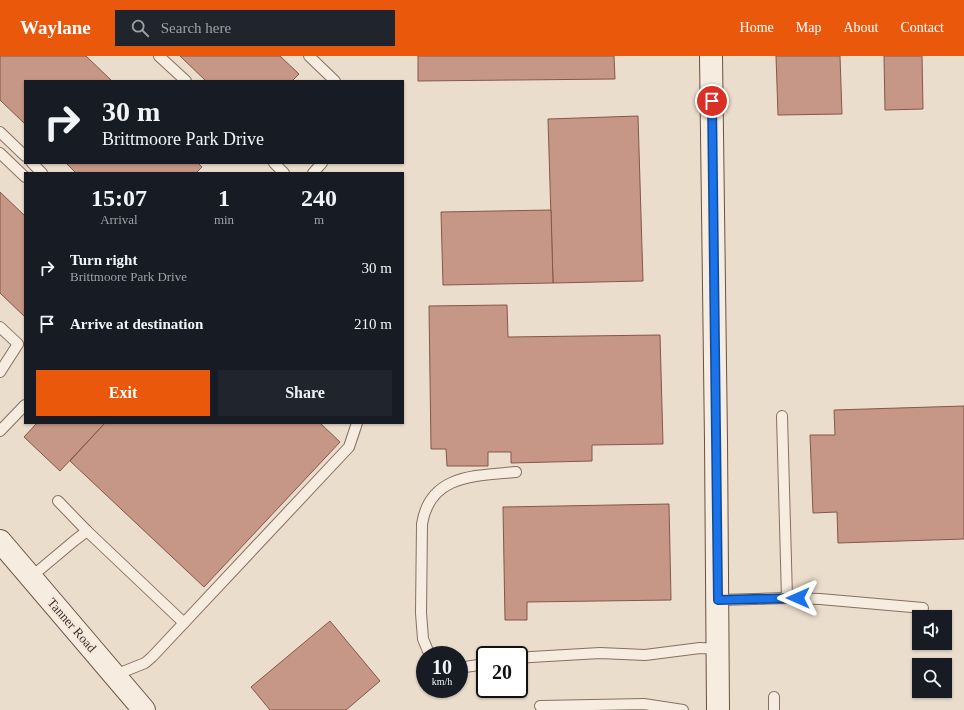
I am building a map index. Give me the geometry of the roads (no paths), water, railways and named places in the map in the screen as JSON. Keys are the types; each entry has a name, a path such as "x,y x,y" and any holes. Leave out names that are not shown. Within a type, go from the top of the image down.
{"street":[{"path":"711,56 718,710"},
{"name":"Tanner Road","path":"0,541 144,710"}],"lane":[{"path":"159,56 185,80"},
{"path":"309,56 334,80"},
{"path":"0,132 24,155"},
{"path":"0,153 24,176"},
{"path":"33,164 41,172"},
{"path":"275,164 283,172"},
{"path":"314,172 321,164"},
{"path":"0,327 18,344 0,372"},
{"path":"0,431 24,406"},
{"path":"782,416 787,598"},
{"path":"115,675 145,663 184,623 349,447 357,424"},
{"path":"426,646 423,639 421,613 422,524 424,512 431,498 443,487 459,479 516,472"},
{"path":"58,501 87,531 184,623"},
{"path":"31,577 87,531"},
{"path":"718,600 787,598 820,599 923,608"},
{"path":"528,656 600,653 645,655 700,648 718,650"},
{"path":"774,697 774,710"},
{"path":"540,706 644,704 683,710"}]}
